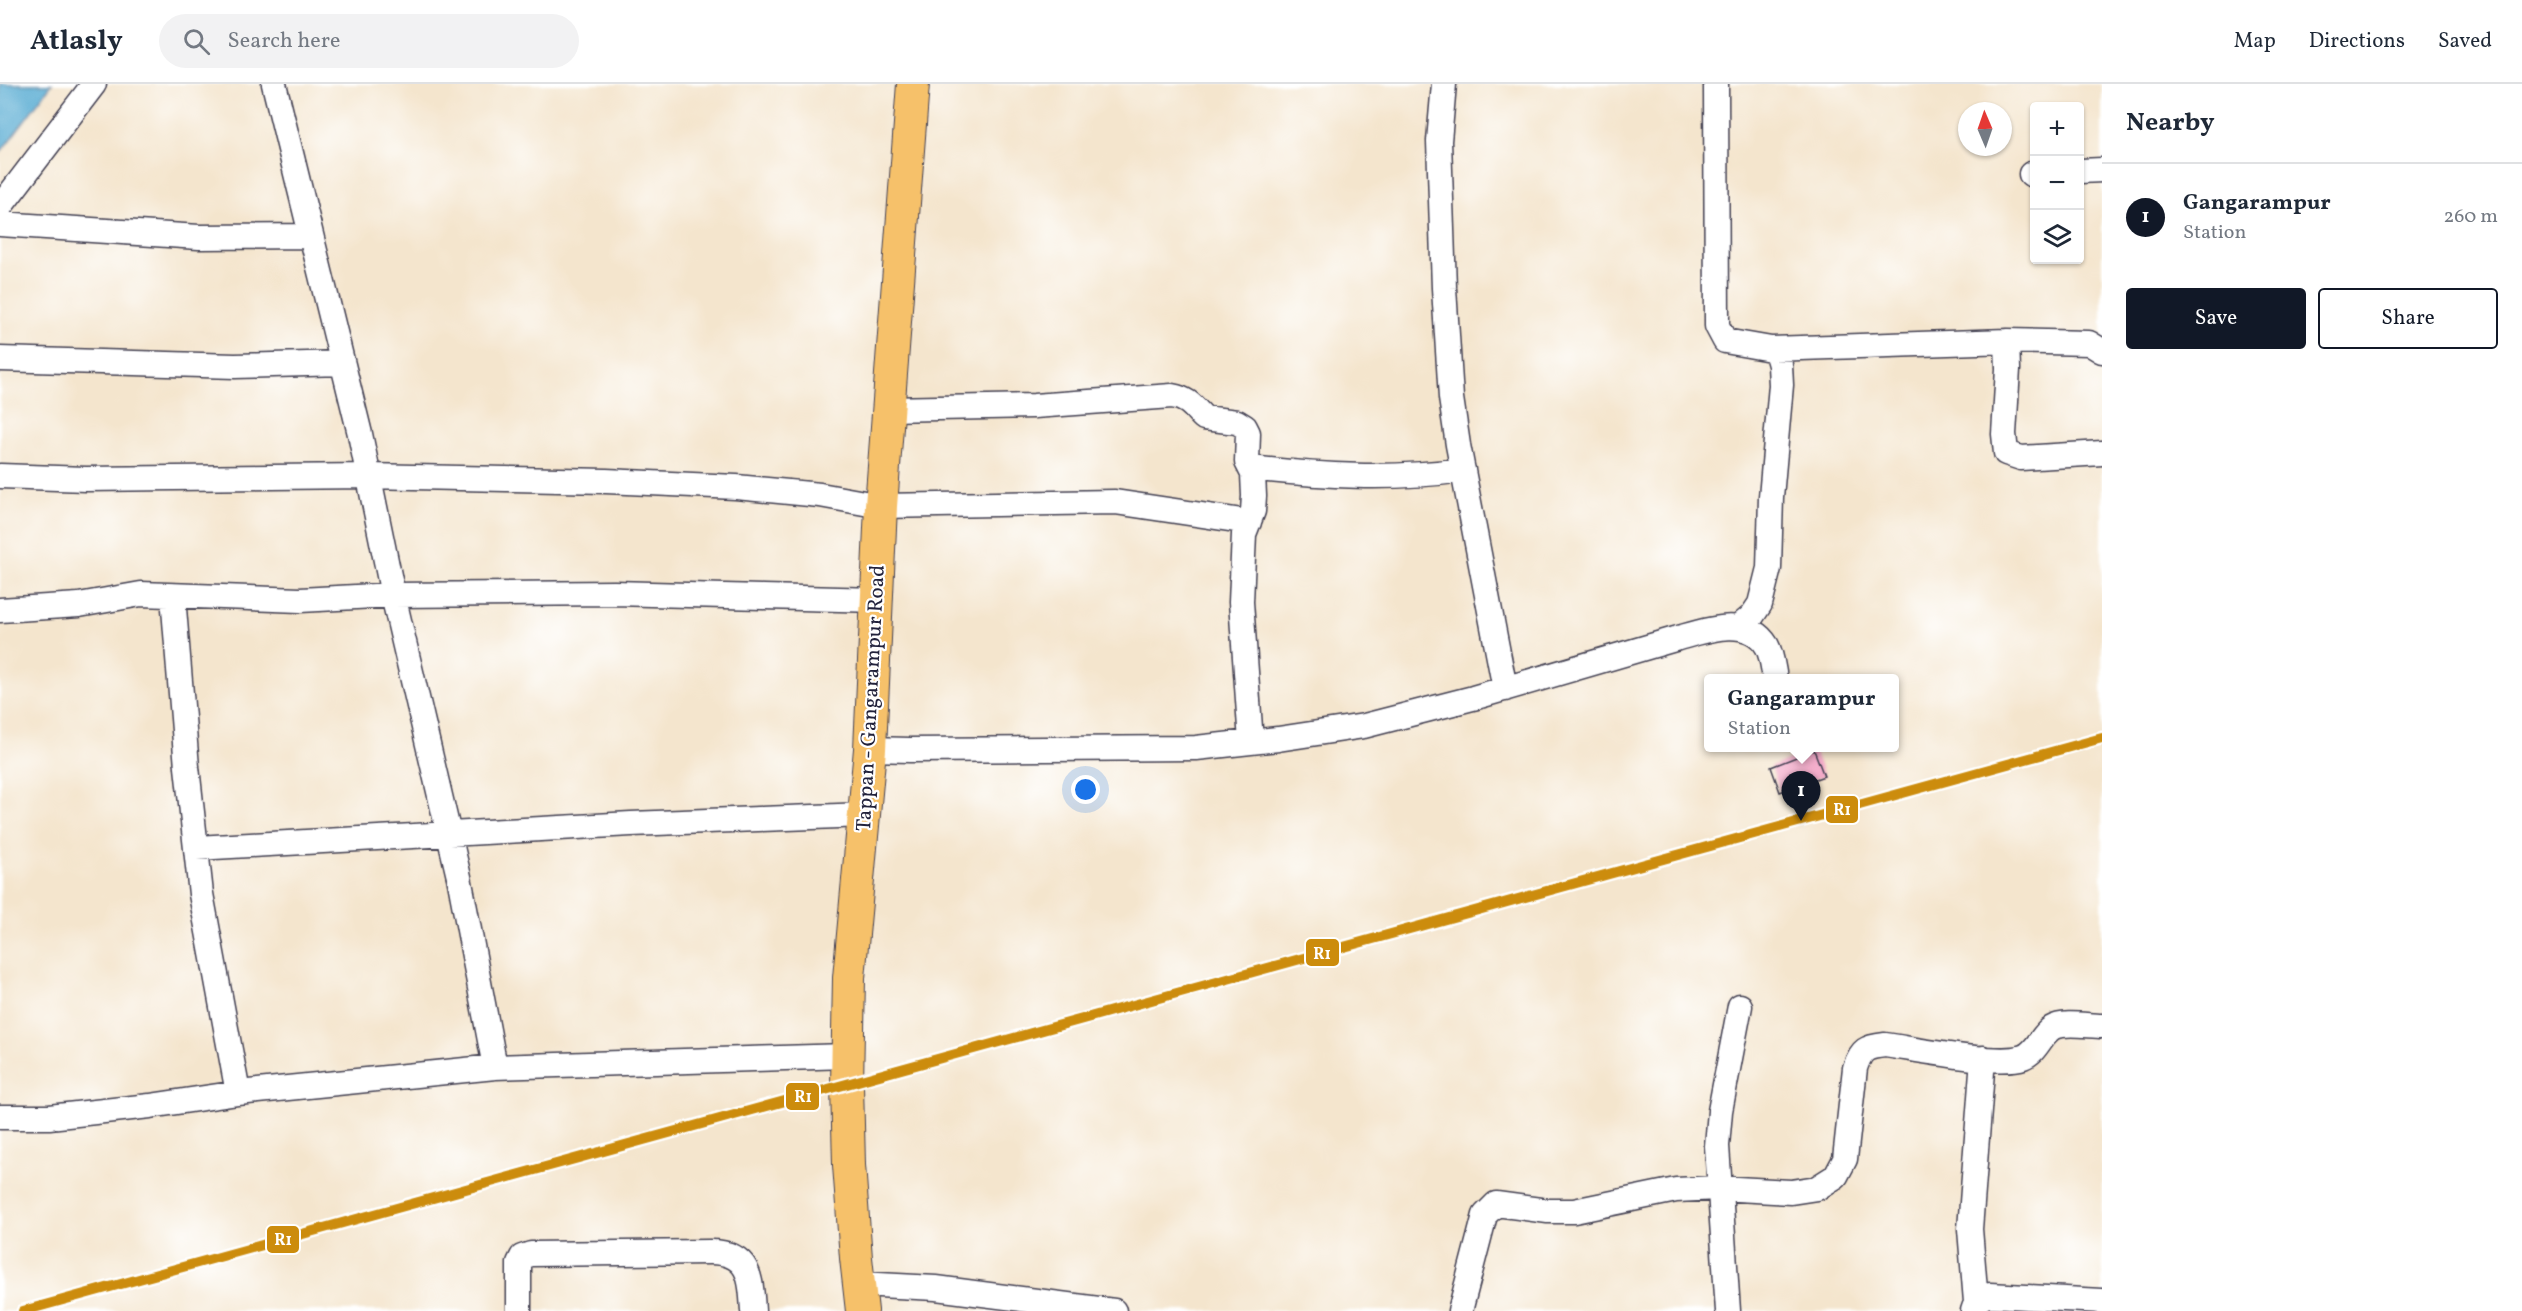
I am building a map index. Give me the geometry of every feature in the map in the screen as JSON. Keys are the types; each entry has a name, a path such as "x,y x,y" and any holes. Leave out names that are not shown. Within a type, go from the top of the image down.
{"main road":[{"name":"Tappan - Gangarampur Road","path":"861,1298 849,1165 847,1056 849,978 870,749 881,506 913,84"}],"street":[{"path":"0,207 94,84"},
{"path":"274,84 368,476 468,923 495,1067"},
{"path":"1444,84 1439,141 1444,288 1451,398 1505,689"},
{"path":"1716,84 1717,326 1725,341 1771,349 2007,341 2089,343 2102,351"},
{"path":"2084,171 2102,170"},
{"path":"0,224 199,237 311,236"},
{"path":"2007,341 2008,369 2004,434 2006,453 2021,458 2102,453"},
{"path":"1739,627 1752,616 1760,604 1769,568 1771,497 1780,385 1780,365 1777,354 1771,349"},
{"path":"0,359 235,366 342,363"},
{"path":"888,409 1034,406 1153,397 1184,398 1194,405 1204,418 1237,422 1245,427 1248,433 1247,462 1253,474 1254,496 1244,534 1241,602 1251,742"},
{"path":"1250,468 1380,477 1463,470"},
{"path":"0,476 97,478 368,476 676,484 820,495 881,506 1115,502 1249,522"},
{"path":"0,610 79,604 141,594 300,600 393,595 614,593 877,600"},
{"path":"173,596 196,848 207,926 238,1093"},
{"path":"870,749 1196,748 1251,742 1364,726 1505,689 1709,630 1739,627 1754,632 1767,647 1774,674"},
{"path":"196,848 864,815"},
{"path":"1733,1311 1718,1188 1717,1146 1720,1111 1740,1006"},
{"path":"1460,1311 1485,1215 1496,1204 1574,1211 1598,1208 1665,1191 1718,1188 1791,1192 1817,1188 1836,1176 1845,1159 1855,1068 1859,1055 1870,1046 1885,1045 1983,1058 2022,1058 2033,1052 2050,1029 2058,1026 2102,1026"},
{"path":"0,1117 49,1117 150,1106 238,1093 495,1067 847,1056"},
{"path":"1974,1306 1970,1229 1983,1058"},
{"path":"519,1311 519,1263 522,1257 531,1254 722,1252 735,1257 745,1267 750,1278 753,1311"},
{"path":"861,1298 936,1288 1114,1311"},
{"path":"1974,1306 1981,1296 1990,1295 2102,1301"}],"water":[{"path":"0,84 52,84 0,153"}],"building":[{"path":"1809,752 1815,752 1824,776 1780,792 1771,767"}],"transit line":[{"name":"R1","path":"23,1311 2102,738"}],"place":[{"name":"Gangarampur","path":"1801,821"}]}
